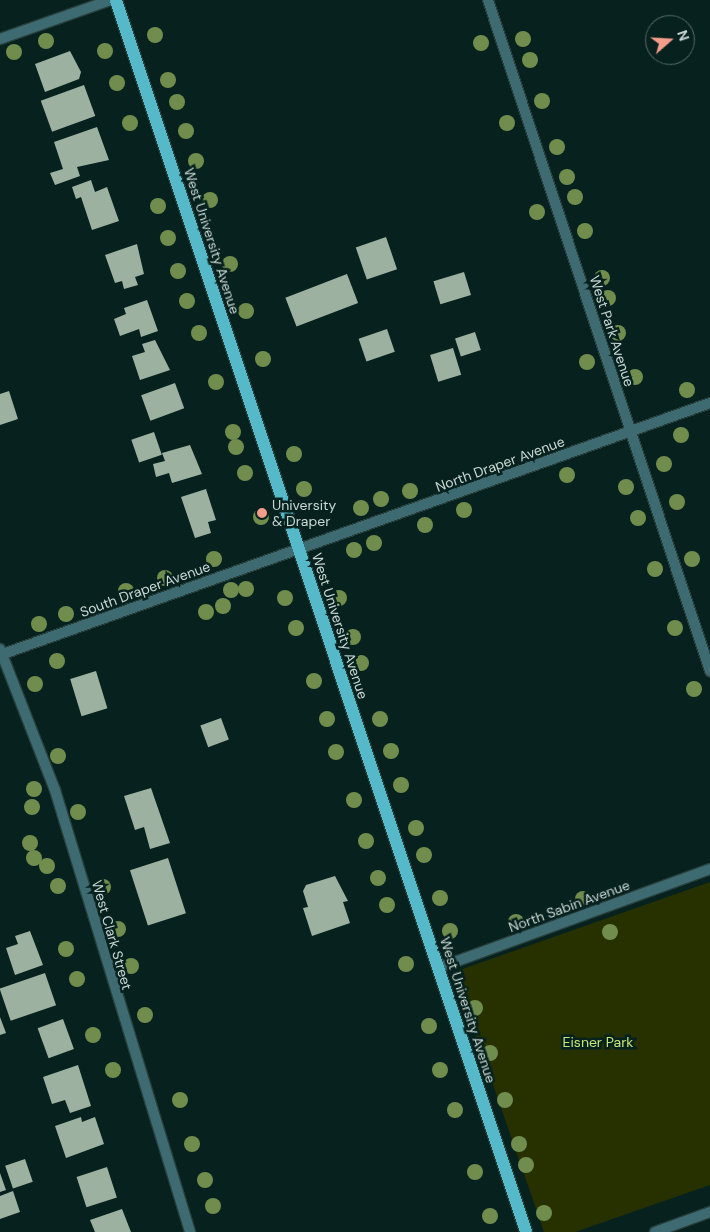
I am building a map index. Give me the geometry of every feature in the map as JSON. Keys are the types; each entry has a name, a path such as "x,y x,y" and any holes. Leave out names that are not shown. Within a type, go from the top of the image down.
{"main road":[{"name":"West University Avenue","path":"116,0 526,1232"}],"street":[{"path":"0,39 111,0"},
{"name":"West Park Avenue","path":"488,0 710,671"},
{"name":"North Draper Avenue","path":"299,550 710,403"},
{"name":"South Draper Avenue","path":"1,653 299,550"},
{"name":"West Clark Street","path":"1,653 55,790 190,1232"},
{"name":"North Sabin Avenue","path":"438,968 710,869"},
{"path":"655,1232 710,1212"}],"green space":[{"name":"Eisner Park","path":"710,882 710,1185 575,1232 544,1232 454,972"}],"building":[{"path":"70,51 81,72 79,79 45,92 35,64"},
{"path":"84,85 95,116 52,132 41,101"},
{"path":"97,127 109,160 77,167 80,176 55,185 50,173 63,169 54,142"},
{"path":"91,180 95,192 107,187 119,221 92,230 81,197 76,199 72,187"},
{"path":"386,237 397,269 367,280 356,247"},
{"path":"137,244 144,274 135,277 138,285 124,289 122,281 115,283 105,255"},
{"path":"464,272 471,295 440,304 433,281"},
{"path":"347,274 358,303 296,327 285,298"},
{"path":"147,300 158,331 141,337 139,329 120,336 114,319 126,314 124,308"},
{"path":"387,329 395,352 366,361 359,339"},
{"path":"475,332 481,350 461,357 455,338"},
{"path":"155,340 170,370 140,380 132,356 145,352 142,344"},
{"path":"453,348 461,375 438,382 430,355"},
{"path":"175,383 184,408 150,421 141,395"},
{"path":"9,391 18,419 0,425 0,394"},
{"path":"154,432 162,455 139,463 131,440"},
{"path":"190,445 202,474 172,483 169,473 156,477 153,464 165,461 162,453"},
{"path":"206,489 216,520 208,522 211,533 195,538 181,497"},
{"path":"96,671 107,708 82,716 70,679"},
{"path":"221,718 229,740 208,747 200,726"},
{"path":"151,788 170,843 150,849 144,827 135,830 124,796"},
{"path":"168,858 186,913 148,926 130,870"},
{"path":"335,876 348,901 343,902 350,923 312,936 303,908 308,907 303,891 306,885"},
{"path":"30,931 43,965 15,975 6,948 18,944 15,936"},
{"path":"45,973 56,1005 11,1021 0,988"},
{"path":"0,1017 6,1033 0,1035"},
{"path":"63,1019 74,1049 49,1058 38,1028"},
{"path":"78,1065 91,1106 70,1113 65,1100 52,1104 43,1077"},
{"path":"81,1117 82,1122 95,1117 104,1144 66,1158 55,1126"},
{"path":"25,1159 33,1182 13,1189 5,1166"},
{"path":"107,1167 117,1197 86,1207 77,1177"},
{"path":"0,1173 6,1190 0,1192"},
{"path":"13,1191 20,1212 0,1219 0,1196"},
{"path":"122,1209 131,1232 95,1232 90,1220"}],"place":[{"name":"University & Draper","path":"262,513"}]}
